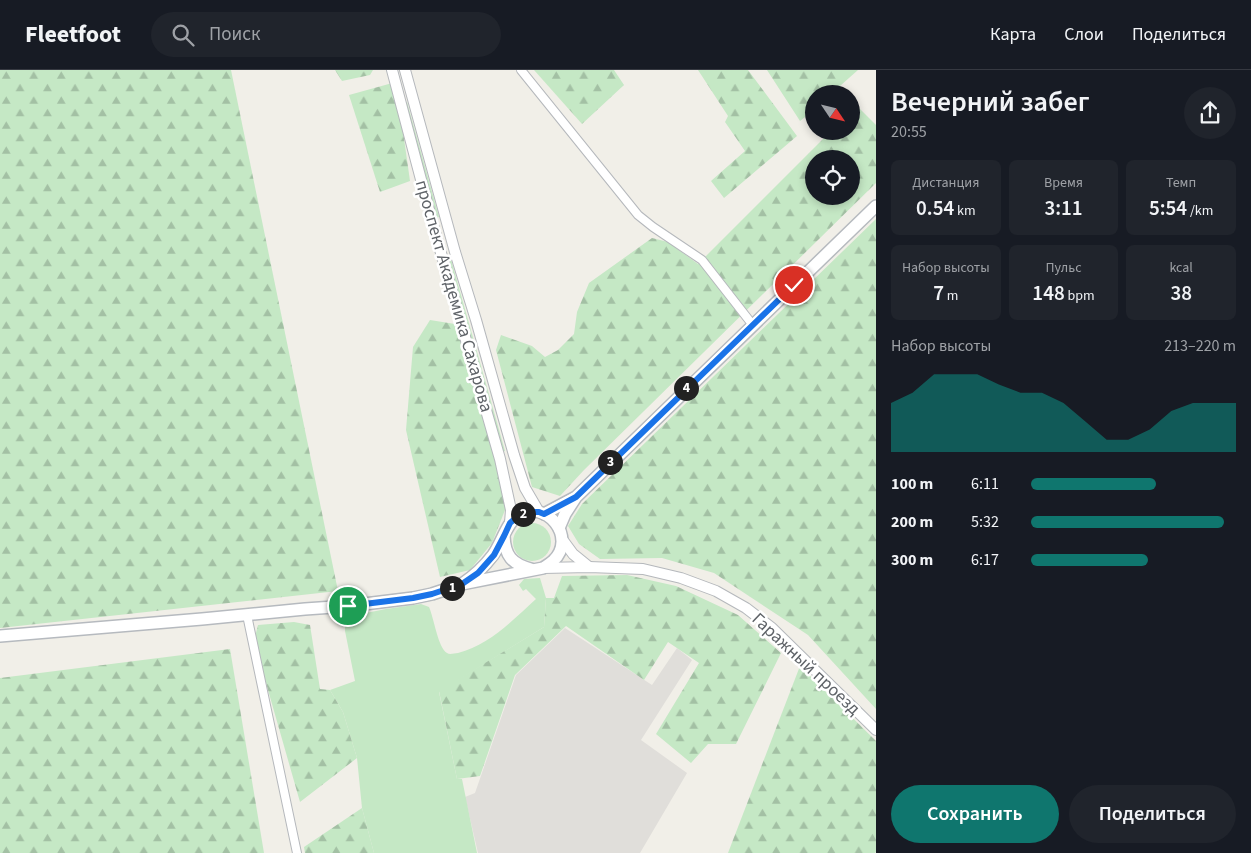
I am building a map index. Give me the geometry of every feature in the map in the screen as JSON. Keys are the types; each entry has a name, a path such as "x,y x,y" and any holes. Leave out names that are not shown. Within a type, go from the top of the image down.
{"main road":[{"path":"0,636 348,606 413,598 462,584 538,568 553,561 560,550 560,533 565,514 576,497 752,324 876,206"},
{"path":"541,513 576,497"},
{"path":"462,584 478,573 494,555 510,523 518,516 527,512 541,513 551,518 560,533"},
{"path":"504,536 505,547 509,556 520,566 538,568"}],"street":[{"name":"проспект Академика Сахарова","path":"392,70 433,225 500,459 511,510 510,523"},
{"name":"проспект Академика Сахарова","path":"405,70 514,455 525,488 541,513"},
{"path":"521,70 638,215 653,228 702,260 752,324"},
{"path":"400,98 412,93"},
{"path":"433,225 447,221"},
{"path":"500,459 514,455"},
{"path":"560,533 573,554 589,567"},
{"name":"Гаражный проезд","path":"538,568 643,569 681,578 716,592 746,608 772,628 876,730"},
{"path":"247,615 297,853"}],"shaded area":[{"path":"565,628 652,685 677,648 692,660 641,740 687,773 640,853 478,853 465,797 475,793 516,675"}],"green space":[{"path":"0,70 231,70 338,591 0,628"},
{"path":"335,70 373,70 370,75 342,81"},
{"path":"534,70 614,70 624,85 582,124"},
{"path":"698,70 748,70 797,136 724,198 711,181 745,151 725,122 728,116"},
{"path":"767,70 858,70 841,85 805,85 805,117 800,121"},
{"path":"396,82 410,181 380,192 349,95"},
{"path":"407,102 439,217 436,218 405,103"},
{"path":"860,109 876,125 876,183 860,199 860,150 812,150 822,140 860,140"},
{"path":"805,157 805,205 854,205 584,470 560,496 532,487 496,350 501,335 532,346 545,357 558,350 574,334 577,312 589,283 652,238 668,242 698,264"},
{"path":"876,219 876,709 808,635 714,573 662,558 600,559 579,544 568,526 582,504"},
{"path":"450,256 505,451 502,452 447,257"},
{"path":"430,320 455,324 499,467 507,505 492,543 470,570 440,577 406,430 413,347"},
{"path":"532,523 546,528 551,542 546,556 532,561 518,556 513,542 518,528"},
{"path":"627,575 676,586 738,615 781,653 736,744 708,744 691,763 656,734 699,663 668,642 644,680 566,626 515,675 480,776 457,779 439,691 544,627 546,598 554,598 562,576"},
{"path":"540,578 546,598 544,627 439,692 457,779 462,779 477,853 374,853 362,808 357,758 343,712 330,690 355,681 345,631 347,619 353,613 366,613 421,604 429,607 444,650 449,654 458,653 490,638 536,599 526,589 523,591 519,585 524,579"},
{"path":"294,622 310,625 320,689 330,690 343,712 357,758 300,802 254,641 258,625"},
{"path":"230,649 264,853 0,853 0,678"},
{"path":"800,666 876,741 875,853 728,853"},
{"path":"362,808 374,853 305,853 304,847"}],"route":[{"path":"348,606 432,594 462,584 478,573 494,555 510,523 518,516 527,512 544,514 576,497 794,285"}]}
